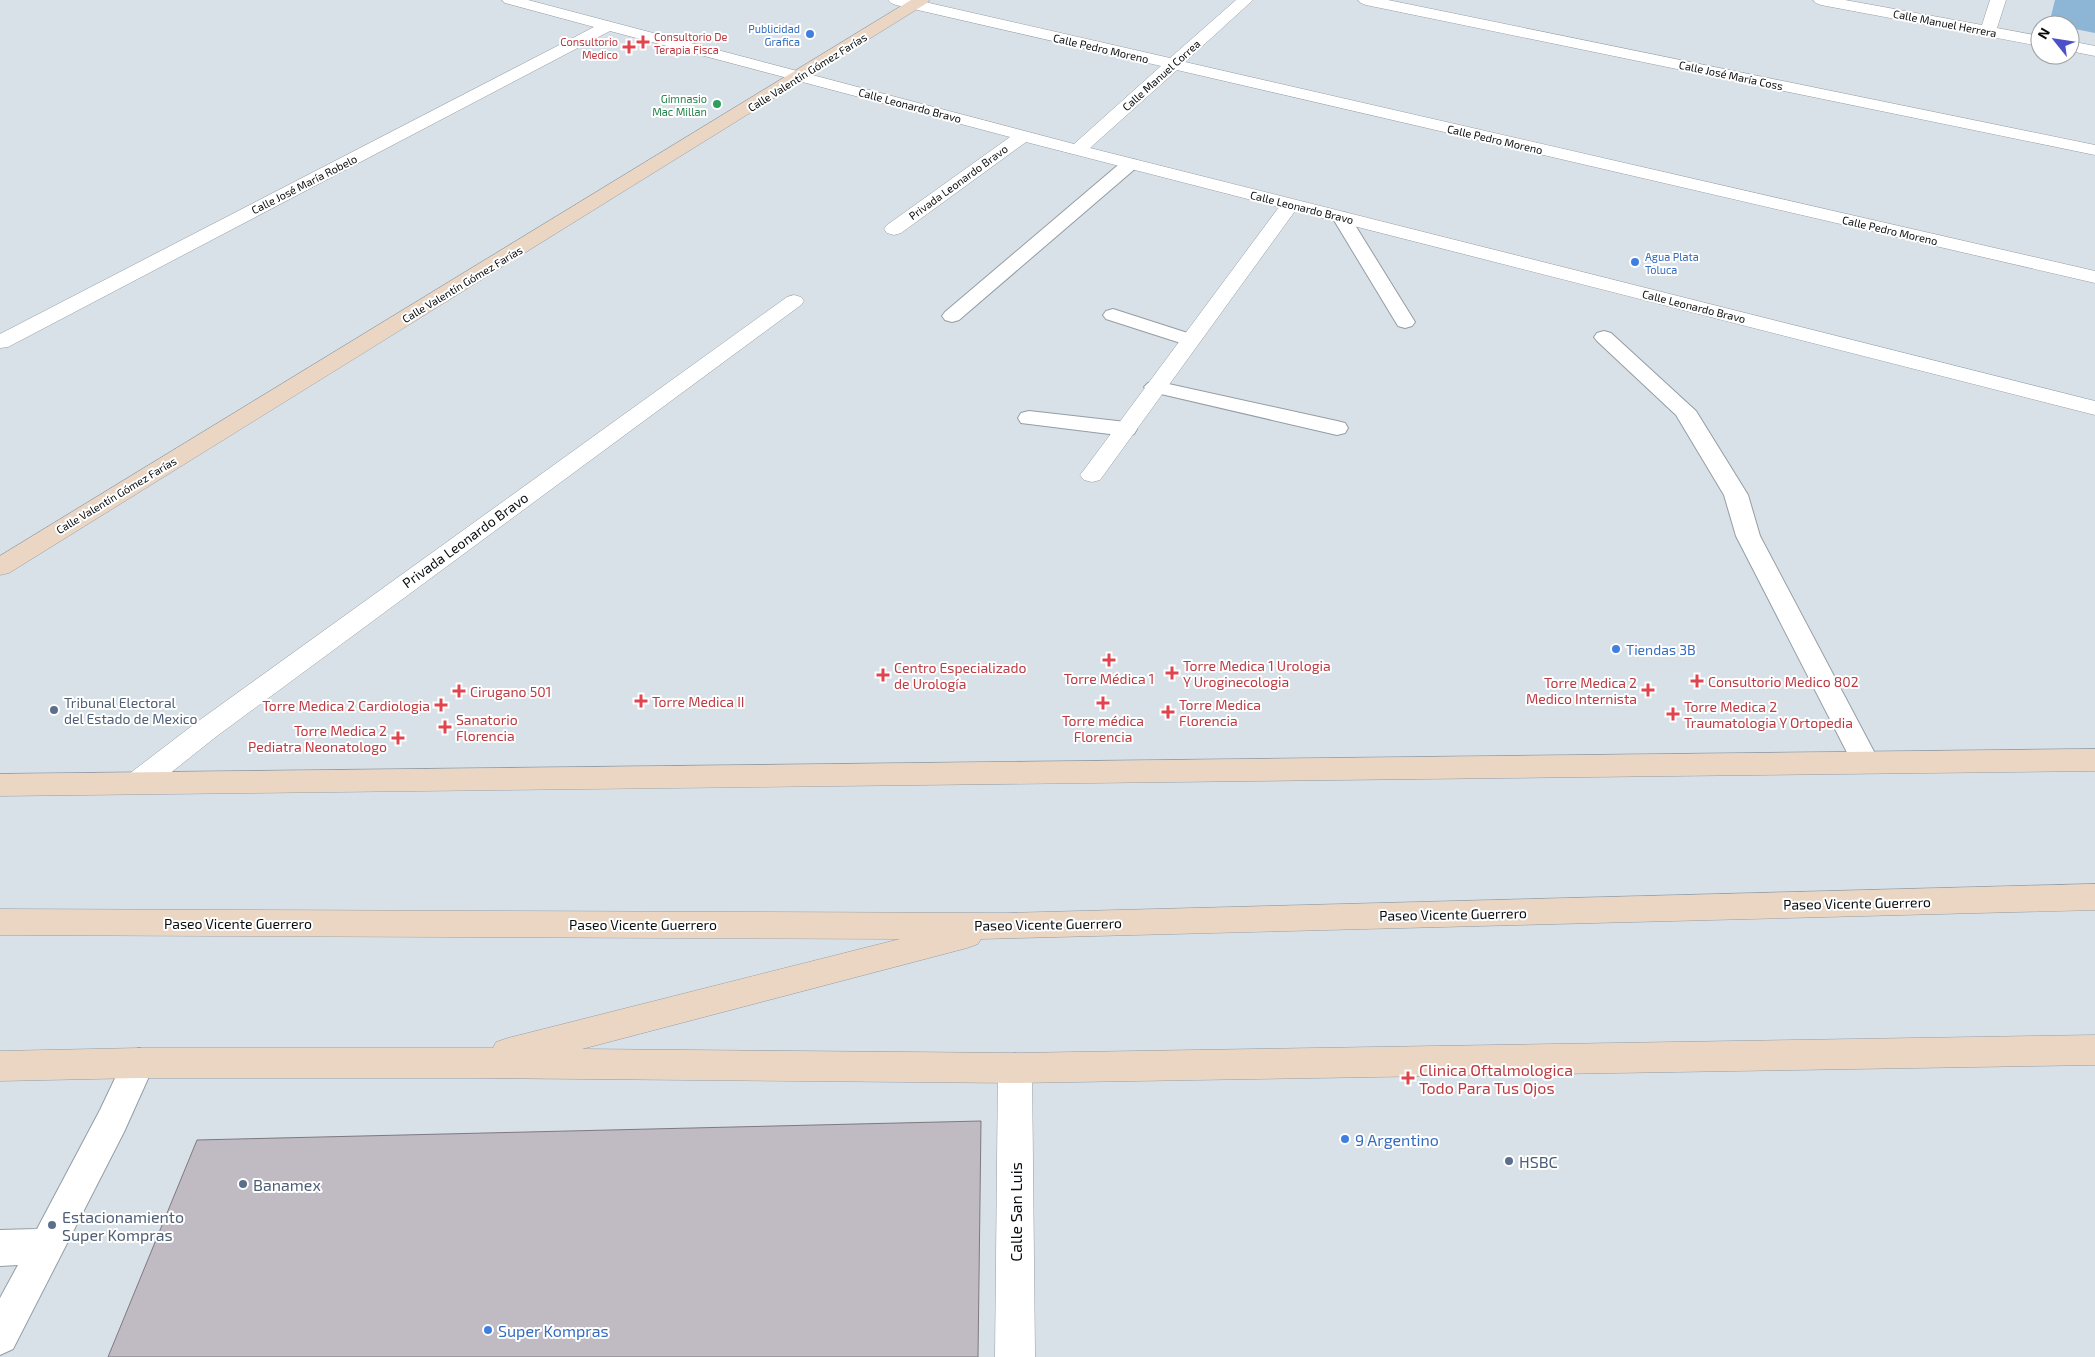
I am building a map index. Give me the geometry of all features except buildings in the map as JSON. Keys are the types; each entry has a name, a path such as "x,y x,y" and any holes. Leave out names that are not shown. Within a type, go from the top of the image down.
{"main road":[{"name":"Calle Valentín Gómez Farías","path":"0,566 802,76 919,2"},
{"path":"0,785 2095,760"},
{"name":"Paseo Vicente Guerrero","path":"0,922 1005,926 2095,897"},
{"path":"471,1063 1005,926"},
{"path":"0,1066 139,1063 471,1063 1015,1068 2095,1050"}],"street":[{"name":"Calle Leonardo Bravo","path":"510,0 1130,164 2095,408"},
{"name":"Calle Pedro Moreno","path":"896,0 919,2 1172,64 2095,277"},
{"name":"Calle Manuel Correa","path":"1077,150 1245,0"},
{"name":"Calle José María Coss","path":"1366,0 2095,150"},
{"name":"Calle Manuel Herrera","path":"1821,0 2030,39"},
{"path":"1988,31 1998,0"},
{"name":"Calle José María Robelo","path":"0,342 608,26"},
{"path":"2080,48 2095,51"},
{"name":"Privada Leonardo Bravo","path":"894,229 1023,136"},
{"path":"1092,474 1290,204"},
{"name":"Privada Leonardo Bravo","path":"138,782 207,728 794,302"},
{"name":"Calle San Luis","path":"1015,1068 1015,1357"}],"lane":[{"path":"952,316 1130,164"},
{"path":"1341,217 1405,322"},
{"path":"1113,315 1190,340"},
{"path":"1604,337 1685,411 1736,495 1748,536 1866,763"},
{"path":"1155,387 1337,428"},
{"path":"1028,418 1126,429"},
{"path":"0,1336 139,1063"},
{"path":"0,1248 47,1246"}],"shaded area":[{"path":"2055,0 2095,0 2095,33 2080,30 2080,15 2051,15"}],"place":[{"name":"Publicidad Grafica","path":"810,34"},
{"name":"Consultorio De Terapia Fisca","path":"643,42"},
{"name":"Consultorio Medico","path":"629,47"},
{"name":"Gimnasio Mac Millan","path":"717,104"},
{"name":"Agua Plata Toluca","path":"1635,262"},
{"name":"Tiendas 3B","path":"1616,649"},
{"name":"Torre Médica 1","path":"1109,660"},
{"name":"Torre Medica 1 Urologia Y Uroginecologia","path":"1172,673"},
{"name":"Centro Especializado de Urología","path":"883,675"},
{"name":"Consultorio Medico 802","path":"1697,681"},
{"name":"Torre Medica 2 Medico Internista","path":"1648,690"},
{"name":"Cirugano 501","path":"459,691"},
{"name":"Torre Medica II","path":"641,701"},
{"name":"Torre médica Florencia","path":"1103,703"},
{"name":"Torre Medica 2 Cardiologia","path":"441,705"},
{"name":"Tribunal Electoral del Estado de Mexico","path":"54,710"},
{"name":"Torre Medica Florencia","path":"1168,712"},
{"name":"Torre Medica 2 Traumatologia Y Ortopedia","path":"1673,714"},
{"name":"Sanatorio Florencia","path":"445,727"},
{"name":"Torre Medica 2 Pediatra Neonatologo","path":"398,738"},
{"name":"Clinica Oftalmologica Todo Para Tus Ojos","path":"1408,1078"},
{"name":"9 Argentino","path":"1345,1139"},
{"name":"HSBC","path":"1509,1161"},
{"name":"Banamex","path":"243,1184"},
{"name":"Estacionamiento Super Kompras","path":"52,1225"},
{"name":"Super Kompras","path":"488,1330"}]}
